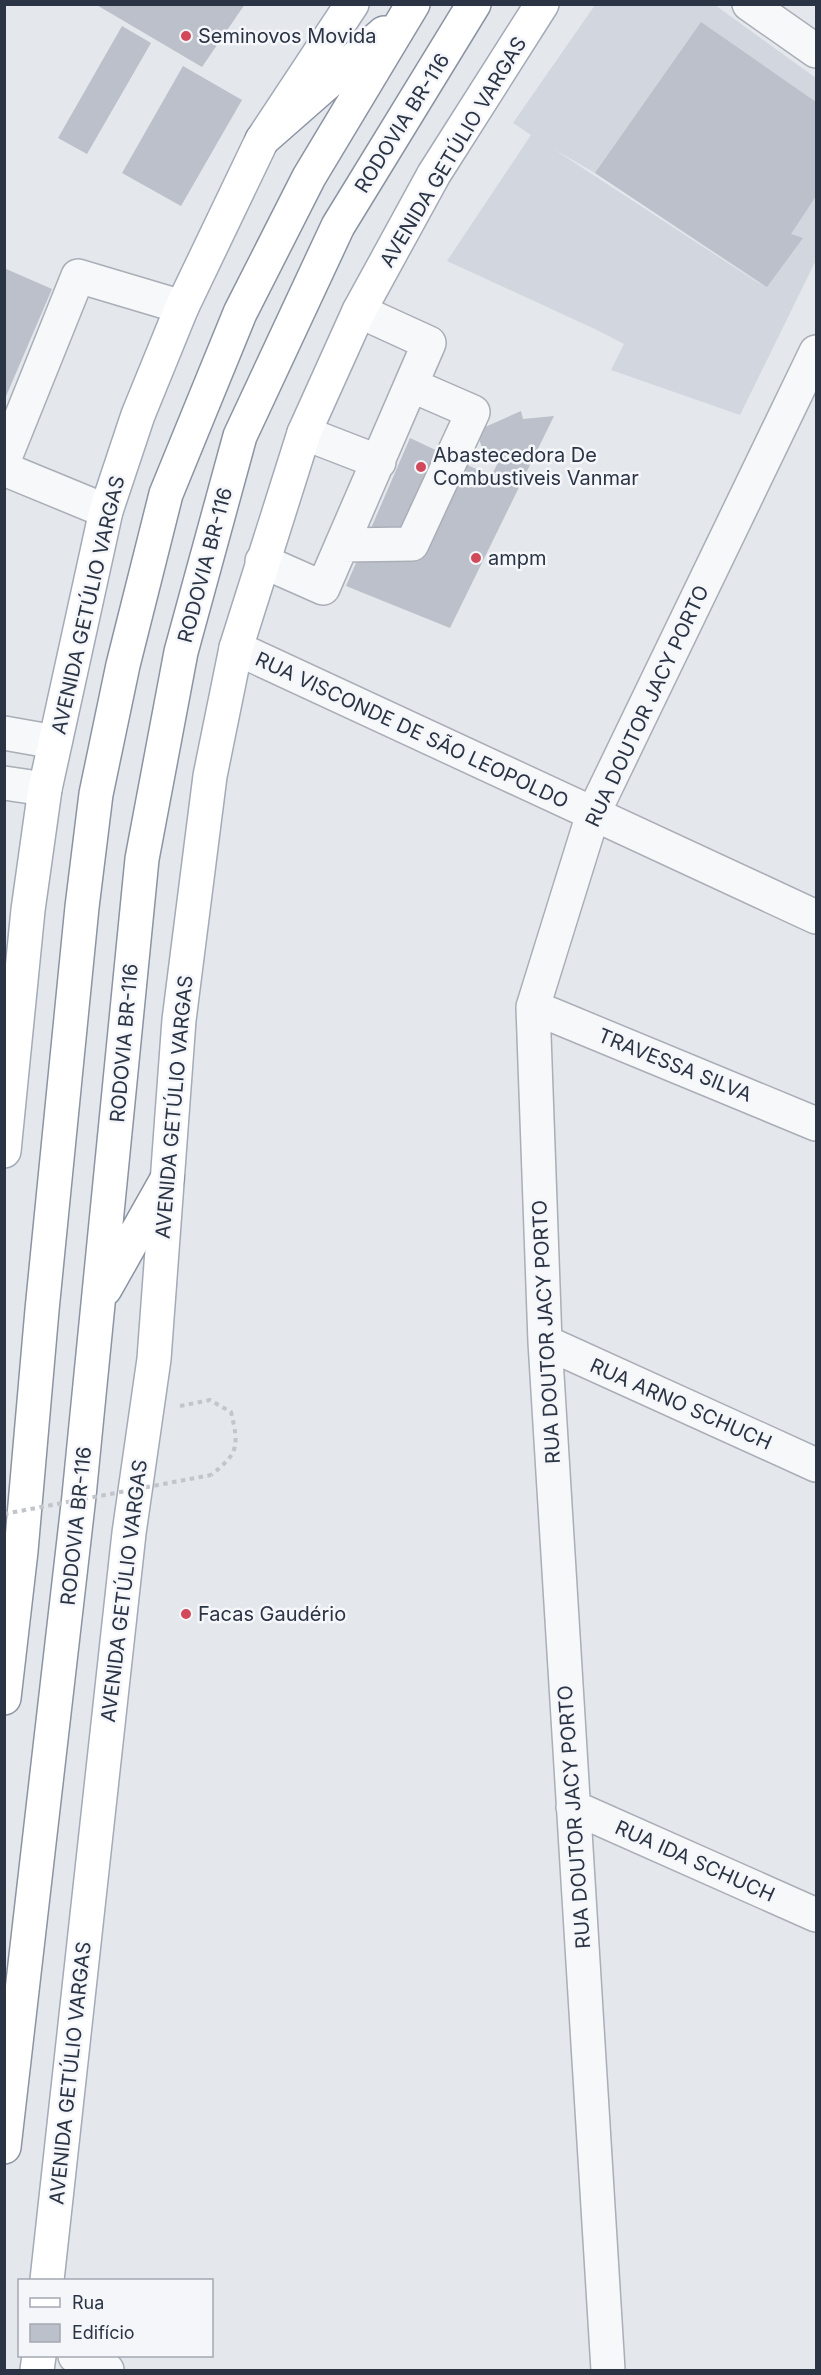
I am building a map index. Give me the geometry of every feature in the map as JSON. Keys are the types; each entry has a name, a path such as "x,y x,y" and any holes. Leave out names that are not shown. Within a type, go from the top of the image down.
{"main road":[{"name":"AVENIDA GETÚLIO VARGAS","path":"4,1151 27,910 45,789 106,511 138,415 182,307 262,140 352,4"},
{"name":"RODOVIA BR-116","path":"4,2147 60,1672 142,860 181,652 240,436 338,226 474,4"},
{"name":"AVENIDA GETÚLIO VARGAS","path":"47,2279 129,1533 154,1359 179,1020 210,776 236,648 304,433 360,311 434,174 542,4"},
{"path":"262,140 410,8"},
{"path":"4,1698 21,1551 43,1298 82,907 96,794 123,665 166,494 240,313 309,177 410,8"},
{"path":"98,1301 166,1179"}],"street":[{"path":"749,4 816,51"},
{"path":"4,460 78,276 182,307"},
{"path":"262,561 323,588 429,343 360,311"},
{"name":"RUA DOUTOR JACY PORTO","path":"608,2370 544,1342 533,1007 593,814 807,396 816,352"},
{"path":"342,545 412,544 473,412 411,385"},
{"path":"304,433 379,462"},
{"path":"4,469 106,511"},
{"name":"RUA VISCONDE DE SÃO LEOPOLDO","path":"236,648 816,917"},
{"path":"4,733 55,742"},
{"path":"4,783 45,789"},
{"name":"TRAVESSA SILVA","path":"533,1007 816,1124"},
{"name":"RUA ARNO SCHUCH","path":"544,1342 816,1466"},
{"name":"RUA IDA SCHUCH","path":"573,1808 816,1915"},
{"path":"79,2357 107,2370"}],"path":[{"path":"4,1514 211,1475 230,1460 237,1438 231,1412 210,1400 177,1406"},
{"path":"160,1477 163,1488"}],"shaded area":[{"path":"595,5 715,5 816,78 816,260 740,415 611,370 624,344 447,261 531,135 513,123","holes":["552,148 595,173 761,284"]}],"building":[{"name":"Seminovos Movida","path":"95,4 245,4 202,67"},
{"path":"701,22 816,102 816,196 791,234 803,238 767,287 595,173"},
{"path":"122,26 151,43 87,154 58,138"},
{"path":"183,66 242,100 181,206 122,173"},
{"path":"4,268 52,289 4,401"},
{"path":"521,411 523,419 554,416 450,628 346,586 410,438 491,476 499,461 487,461 476,431"}],"place":[{"name":"Seminovos Movida","path":"186,36"},
{"name":"Abastecedora De Combustiveis Vanmar","path":"421,467"},
{"name":"ampm","path":"476,558"},
{"name":"Facas Gaudério","path":"186,1614"}]}
